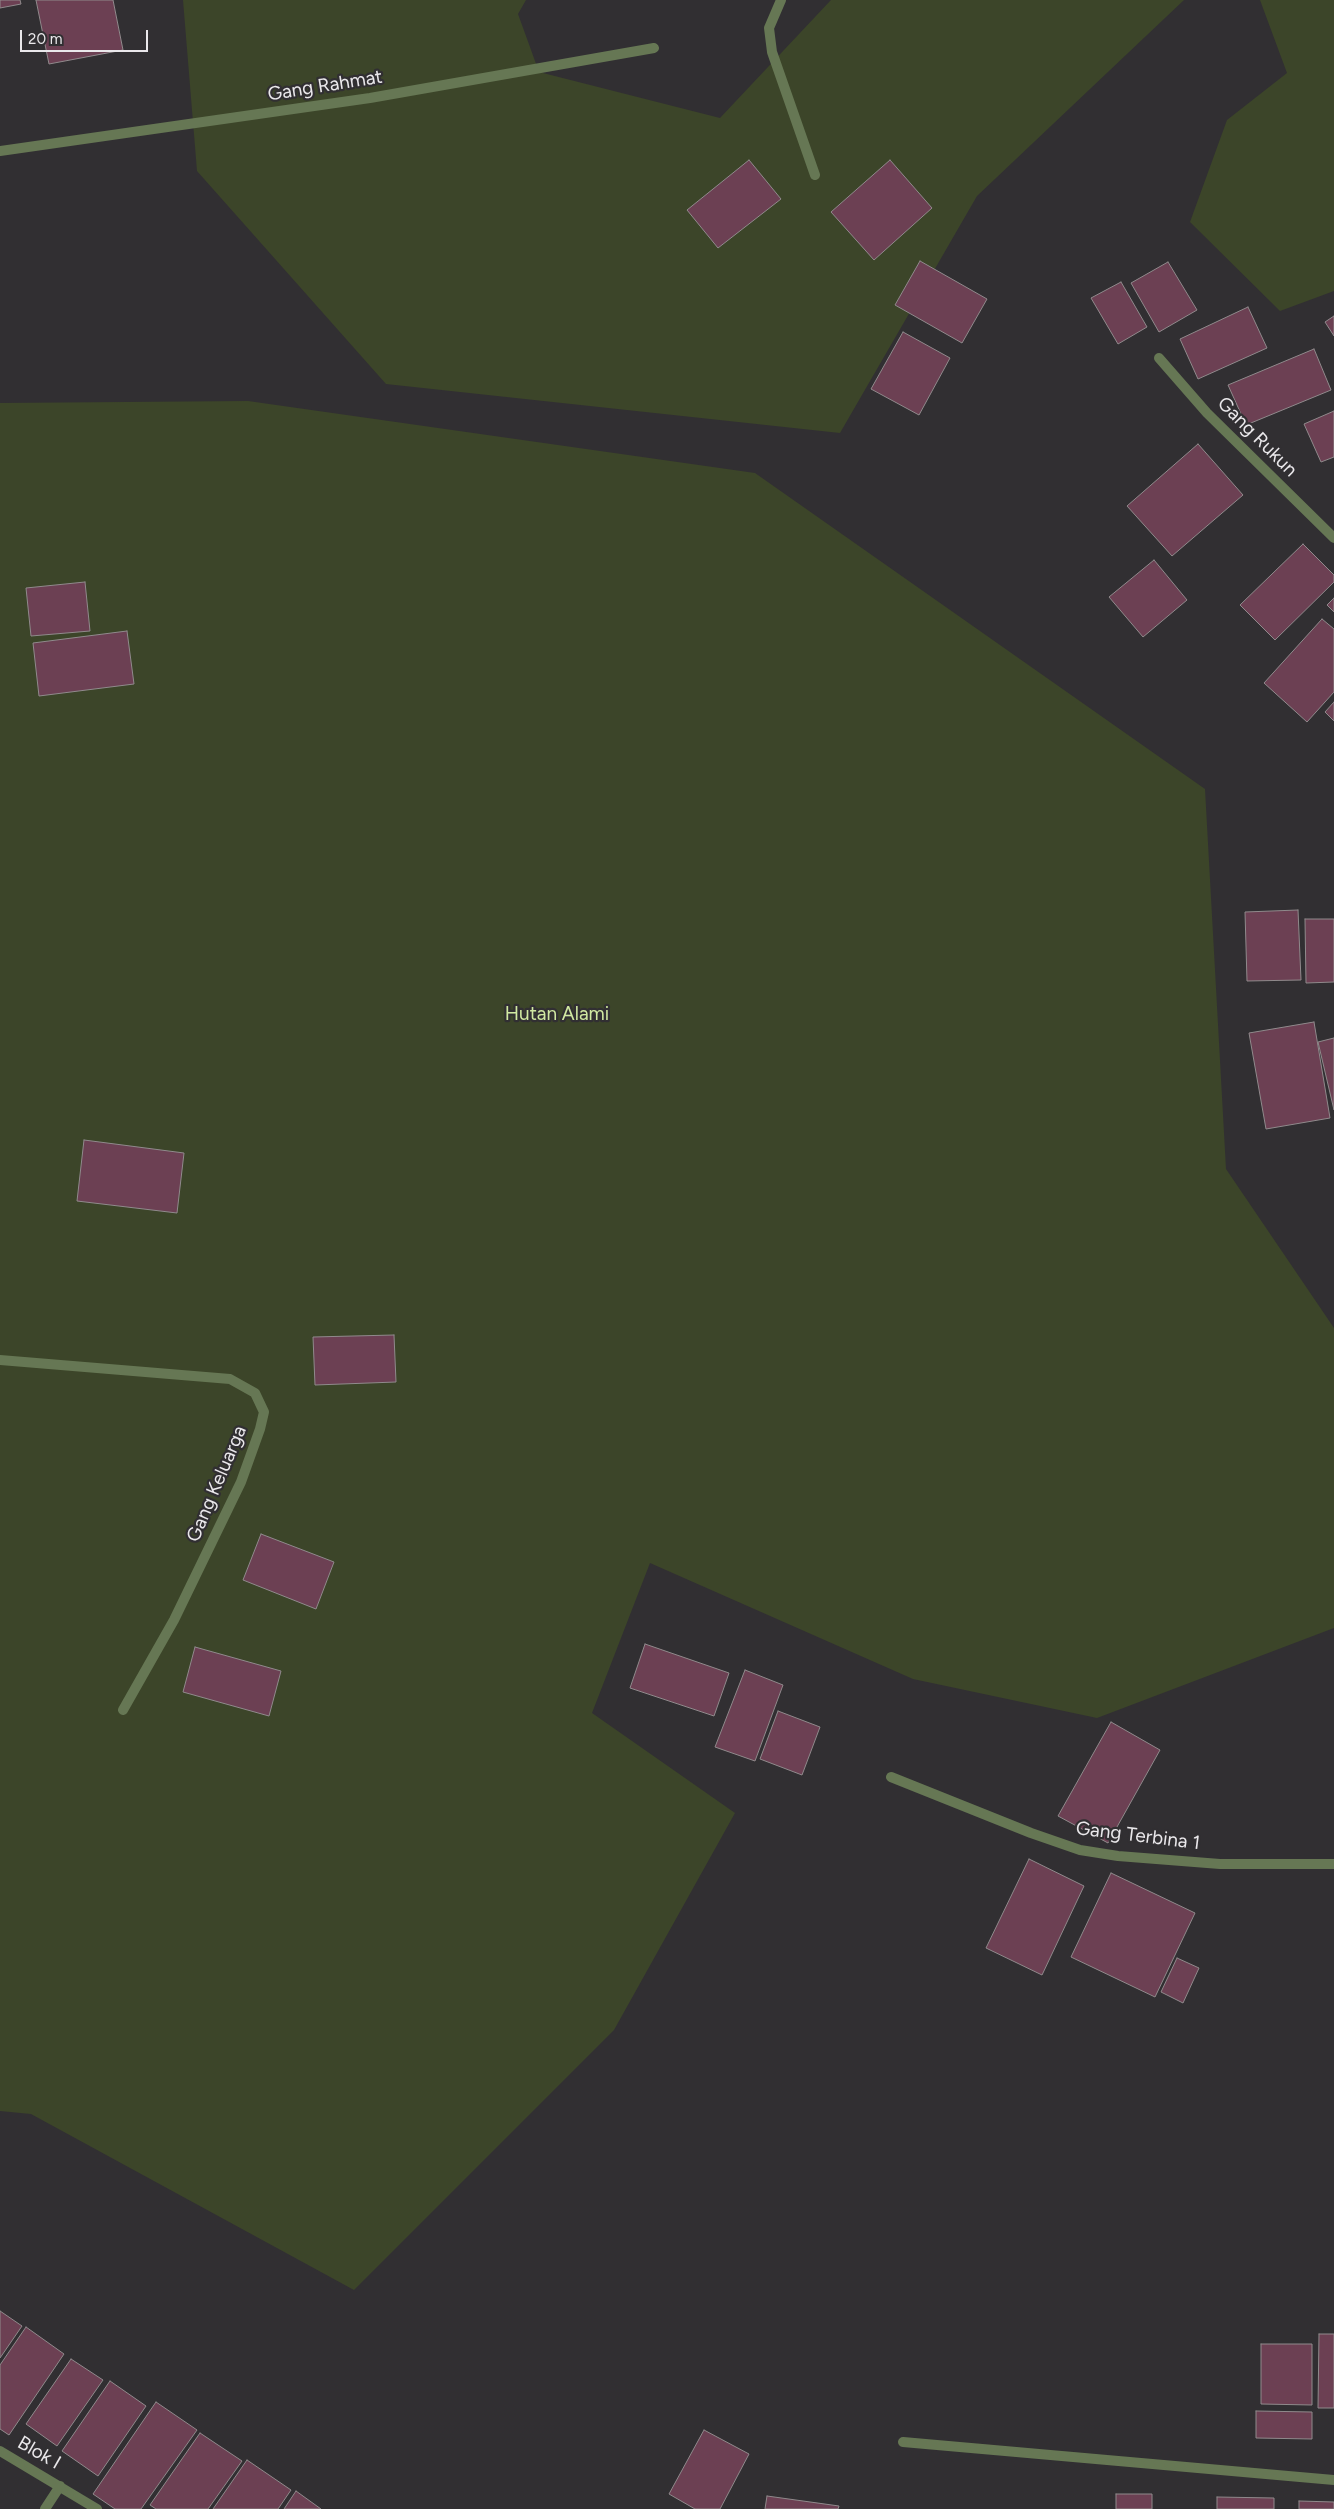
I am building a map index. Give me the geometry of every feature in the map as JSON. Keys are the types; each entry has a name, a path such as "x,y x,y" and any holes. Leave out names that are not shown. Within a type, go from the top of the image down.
{"street":[{"path":"781,0 769,28 772,52 815,175"},
{"name":"Gang Rahmat","path":"0,151 370,98 654,48"},
{"name":"Gang Rukun","path":"1159,358 1207,413 1334,538"},
{"name":"Gang Keluarga","path":"0,1360 230,1379 255,1393 264,1412 260,1430 241,1482 174,1620 123,1710"},
{"name":"Gang Terbina 1","path":"891,1777 1080,1850 1118,1856 1220,1864 1334,1864"},
{"path":"903,2442 1334,2480"},
{"name":"Blok I","path":"0,2451 97,2509"},
{"name":"Blok I","path":"45,2509 60,2486"}],"green space":[{"path":"183,0 526,0 518,14 539,72 720,118 831,0 1184,0 977,196 840,433 386,384 197,171"},
{"path":"1260,0 1334,0 1334,291 1280,311 1190,222 1227,120 1287,73"},
{"name":"Hutan Alami","path":"248,401 755,473 1205,789 1226,1169 1334,1328 1334,1628 1097,1718 913,1679 650,1563 592,1713 735,1813 614,2030 354,2290 31,2114 0,2111 0,403"}],"building":[{"path":"0,0 20,0 21,4 0,8"},
{"path":"36,0 113,0 123,50 49,64"},
{"path":"749,160 781,199 718,248 687,210"},
{"path":"890,160 932,208 874,260 831,212"},
{"path":"920,261 987,299 962,343 895,305"},
{"path":"1168,262 1197,310 1159,332 1131,283"},
{"path":"1121,282 1147,327 1118,344 1091,298"},
{"path":"1248,307 1267,348 1198,379 1180,339"},
{"path":"1334,316 1334,336 1325,322"},
{"path":"903,332 950,358 919,415 871,389"},
{"path":"1314,349 1331,390 1246,425 1228,385"},
{"path":"1334,411 1334,457 1321,462 1304,424"},
{"path":"1198,444 1243,495 1172,556 1127,506"},
{"path":"1303,544 1334,575 1334,582 1275,640 1240,605"},
{"path":"1154,560 1187,600 1143,637 1109,597"},
{"path":"85,582 90,631 31,636 26,588"},
{"path":"1334,598 1334,612 1327,605"},
{"path":"1322,619 1334,629 1334,692 1307,722 1264,683"},
{"path":"127,631 134,684 39,696 33,643"},
{"path":"1334,702 1334,721 1325,712"},
{"path":"1298,910 1301,980 1247,981 1245,912"},
{"path":"1305,919 1334,919 1334,982 1306,983"},
{"path":"1314,1022 1330,1118 1266,1129 1249,1033"},
{"path":"1334,1038 1334,1110 1318,1042"},
{"path":"84,1140 184,1153 177,1213 77,1201"},
{"path":"394,1335 396,1382 315,1385 313,1337"},
{"path":"261,1534 334,1562 316,1609 243,1580"},
{"path":"645,1644 729,1673 714,1716 630,1688"},
{"path":"195,1647 281,1671 269,1716 183,1692"},
{"path":"745,1670 783,1685 755,1761 715,1747"},
{"path":"778,1711 820,1727 802,1775 760,1759"},
{"path":"1111,1722 1160,1750 1108,1843 1058,1816"},
{"path":"1029,1859 1084,1886 1042,1975 986,1948"},
{"path":"1111,1873 1195,1913 1155,1997 1071,1957"},
{"path":"1177,1958 1199,1968 1183,2003 1161,1992"},
{"path":"0,2311 22,2326 0,2358"},
{"path":"26,2327 64,2354 9,2435 0,2429 0,2365"},
{"path":"1319,2334 1334,2334 1334,2408 1318,2408"},
{"path":"1261,2344 1312,2344 1312,2405 1261,2404"},
{"path":"71,2359 103,2380 57,2446 26,2424"},
{"path":"110,2381 146,2406 98,2476 62,2451"},
{"path":"156,2402 197,2430 141,2509 115,2509 93,2494"},
{"path":"1256,2411 1312,2412 1312,2439 1256,2438"},
{"path":"704,2430 749,2454 720,2509 695,2509 669,2494"},
{"path":"200,2433 242,2461 208,2509 156,2509 150,2505"},
{"path":"247,2460 291,2490 278,2509 213,2509"},
{"path":"296,2491 321,2509 284,2509"},
{"path":"1116,2494 1152,2494 1152,2509 1116,2509"},
{"path":"767,2496 839,2506 838,2509 765,2509"},
{"path":"1217,2497 1274,2498 1274,2509 1217,2509"},
{"path":"1299,2501 1334,2502 1334,2509 1299,2509"}]}
